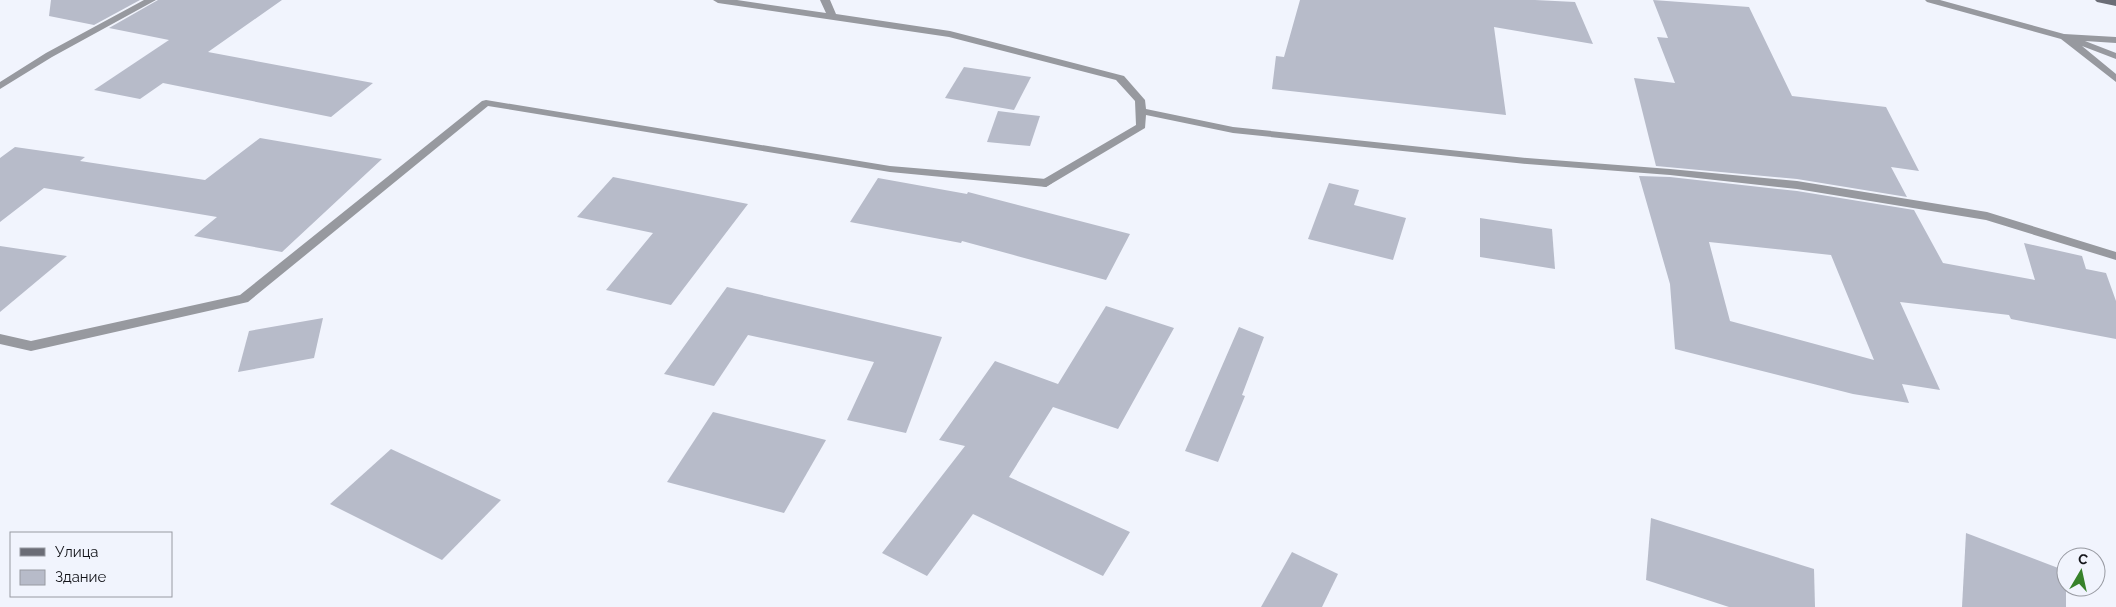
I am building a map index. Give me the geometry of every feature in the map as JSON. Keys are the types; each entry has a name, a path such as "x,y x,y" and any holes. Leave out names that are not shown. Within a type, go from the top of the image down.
{"main road":[{"path":"2100,0 2116,2"}],"street":[{"path":"0,86 48,55 151,0"},
{"path":"0,339 32,346 244,299 486,103 890,168 1046,183 1141,126 1140,100 1120,78 950,34 718,0"},
{"path":"825,0 833,18"},
{"path":"1930,0 2064,37 2116,56"},
{"path":"2064,37 2116,40"},
{"path":"2064,37 2116,79"},
{"path":"1140,111 1233,130 1527,161 1670,172 1797,185 1987,216 2116,256"}],"building":[{"path":"51,0 140,0 94,25 49,16"},
{"path":"158,0 282,0 208,52 373,83 331,117 163,83 140,99 94,90 169,40 109,28"},
{"path":"1300,0 1535,0 1575,2 1593,44 1494,27 1506,115 1272,89 1276,56 1284,57"},
{"path":"1653,0 1749,7 1792,96 1886,107 1919,171 1891,167 1907,197 1797,179 1656,166 1634,78 1675,83 1657,37 1668,38"},
{"path":"964,67 1031,77 1014,110 945,98"},
{"path":"998,111 1040,116 1030,146 987,142"},
{"path":"260,138 382,159 282,252 194,236 217,217 44,188 0,222 0,158 15,147 85,157 80,161 205,180"},
{"path":"1639,176 1670,177 1797,191 1914,210 1943,263 2035,280 2024,243 2082,256 2086,269 2106,273 2116,301 2116,339 2011,319 2009,315 1900,302 1940,390 1902,384 1909,403 1853,394 1675,349 1670,284","holes":["1709,242 1831,255 1874,360 1730,321"]},
{"path":"613,177 748,204 671,305 606,290 653,233 577,217"},
{"path":"878,178 967,194 968,192 1130,234 1106,280 962,241 961,243 850,222"},
{"path":"1329,183 1359,190 1354,205 1406,218 1393,260 1308,239"},
{"path":"1480,218 1552,229 1555,269 1480,257"},
{"path":"0,246 67,256 0,312"},
{"path":"727,287 942,337 906,433 847,420 874,362 748,335 714,386 664,374"},
{"path":"1106,306 1174,328 1118,429 1053,407 1009,477 1130,532 1103,576 973,514 927,576 882,553 965,446 939,440 995,361 1058,384"},
{"path":"323,318 314,358 238,372 249,331"},
{"path":"1239,327 1264,337 1242,395 1245,396 1218,462 1185,451"},
{"path":"713,412 826,440 784,513 667,482"},
{"path":"391,449 501,500 442,560 330,504"},
{"path":"1651,518 1814,569 1815,607 1729,607 1646,580"},
{"path":"1966,533 2056,567 2056,597 2066,597 2066,607 1962,607"},
{"path":"1292,552 1338,574 1322,607 1261,607"}]}
